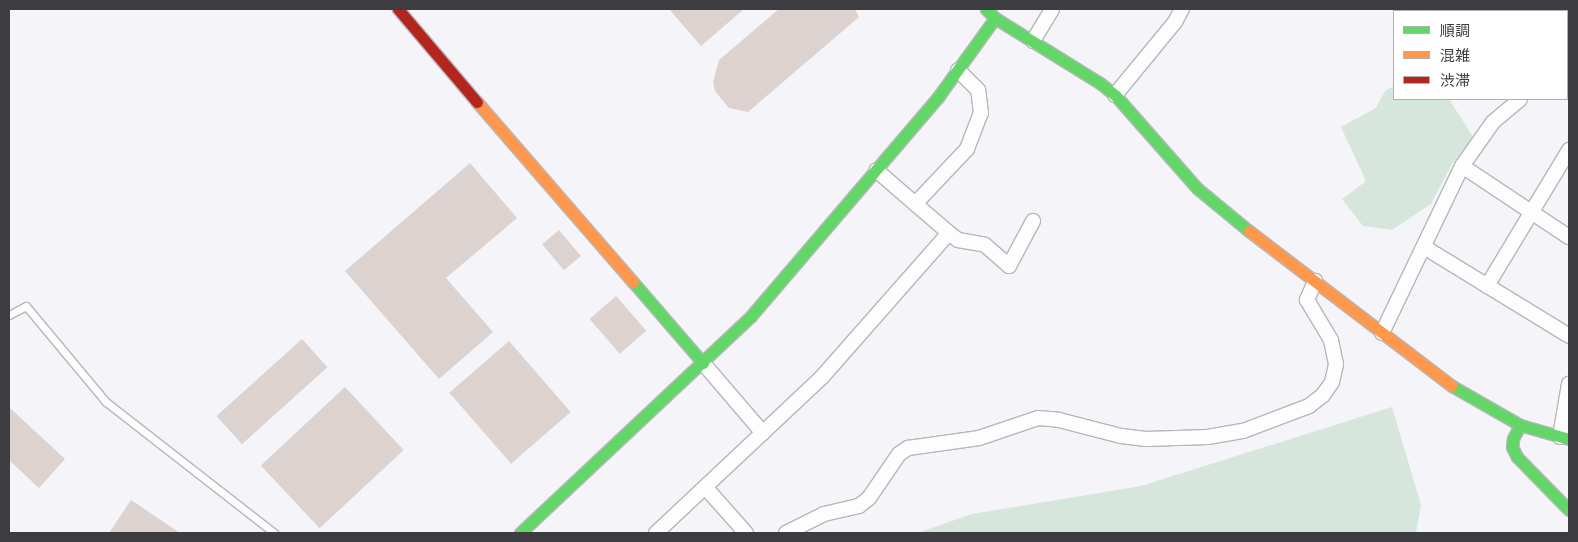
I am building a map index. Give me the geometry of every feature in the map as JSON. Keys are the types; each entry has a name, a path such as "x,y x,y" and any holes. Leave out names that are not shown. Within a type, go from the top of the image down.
{"street":[{"path":"398,9 763,433"},
{"path":"986,9 995,18 1100,83 1115,95 1198,189 1228,215 1449,384 1520,425 1565,438 1569,384"},
{"path":"1032,41 1052,9"},
{"path":"1115,95 1175,22 1182,9"},
{"path":"520,533 751,316 938,96 995,18"},
{"path":"915,204 967,149 980,113 978,90 958,70"},
{"path":"1382,333 1462,166 1493,122 1519,100"},
{"path":"1487,286 1569,150"},
{"path":"1462,166 1569,237"},
{"path":"876,170 958,240 985,245 1009,266 1033,220"},
{"path":"656,533 822,377 949,233"},
{"path":"1424,248 1569,336"},
{"path":"786,533 824,514 859,506 869,498 899,454 908,448 979,438 1038,418 1059,420 1121,436 1146,438 1208,437 1243,431 1309,406 1323,395 1332,382 1336,364 1331,340 1307,300 1315,281"},
{"path":"1520,425 1513,439 1512,447 1517,457 1569,510"},
{"path":"706,488 746,533"}],"lane":[{"path":"9,315 26,306 106,402 274,533"}],"shaded area":[{"path":"1569,9 1569,26 1568,10 1460,10"},
{"path":"1393,87 1393,100 1450,100 1473,137 1452,164 1431,204 1392,230 1363,226 1342,199 1366,181 1341,127 1376,108 1385,91"},
{"path":"1392,407 1421,505 1416,533 917,533 972,514 1141,486"}],"building":[{"path":"669,9 744,9 701,46"},
{"path":"779,9 855,9 859,17 748,112 729,108 715,91 713,82 719,60"},
{"path":"470,163 517,218 446,278 493,332 439,379 345,271"},
{"path":"559,230 581,256 564,270 542,244"},
{"path":"616,296 646,331 620,354 590,319"},
{"path":"302,339 327,367 242,444 217,416"},
{"path":"509,341 571,412 511,464 449,393"},
{"path":"345,387 404,450 320,528 261,465"},
{"path":"9,407 65,459 39,488 9,460"},
{"path":"131,500 180,533 109,533"}],"traffic: fast":[{"path":"986,9 995,18 1100,83 1115,95 1198,189 1249,231"},
{"path":"520,533 751,316 938,97 995,18"},
{"path":"633,282 703,363"},
{"path":"1452,386 1520,425 1569,439"},
{"path":"1520,425 1513,439 1512,447 1517,457 1569,510"}],"traffic: slow":[{"path":"477,102 633,282"},
{"path":"1249,231 1452,386"}],"traffic: jam":[{"path":"398,9 477,102"}]}
